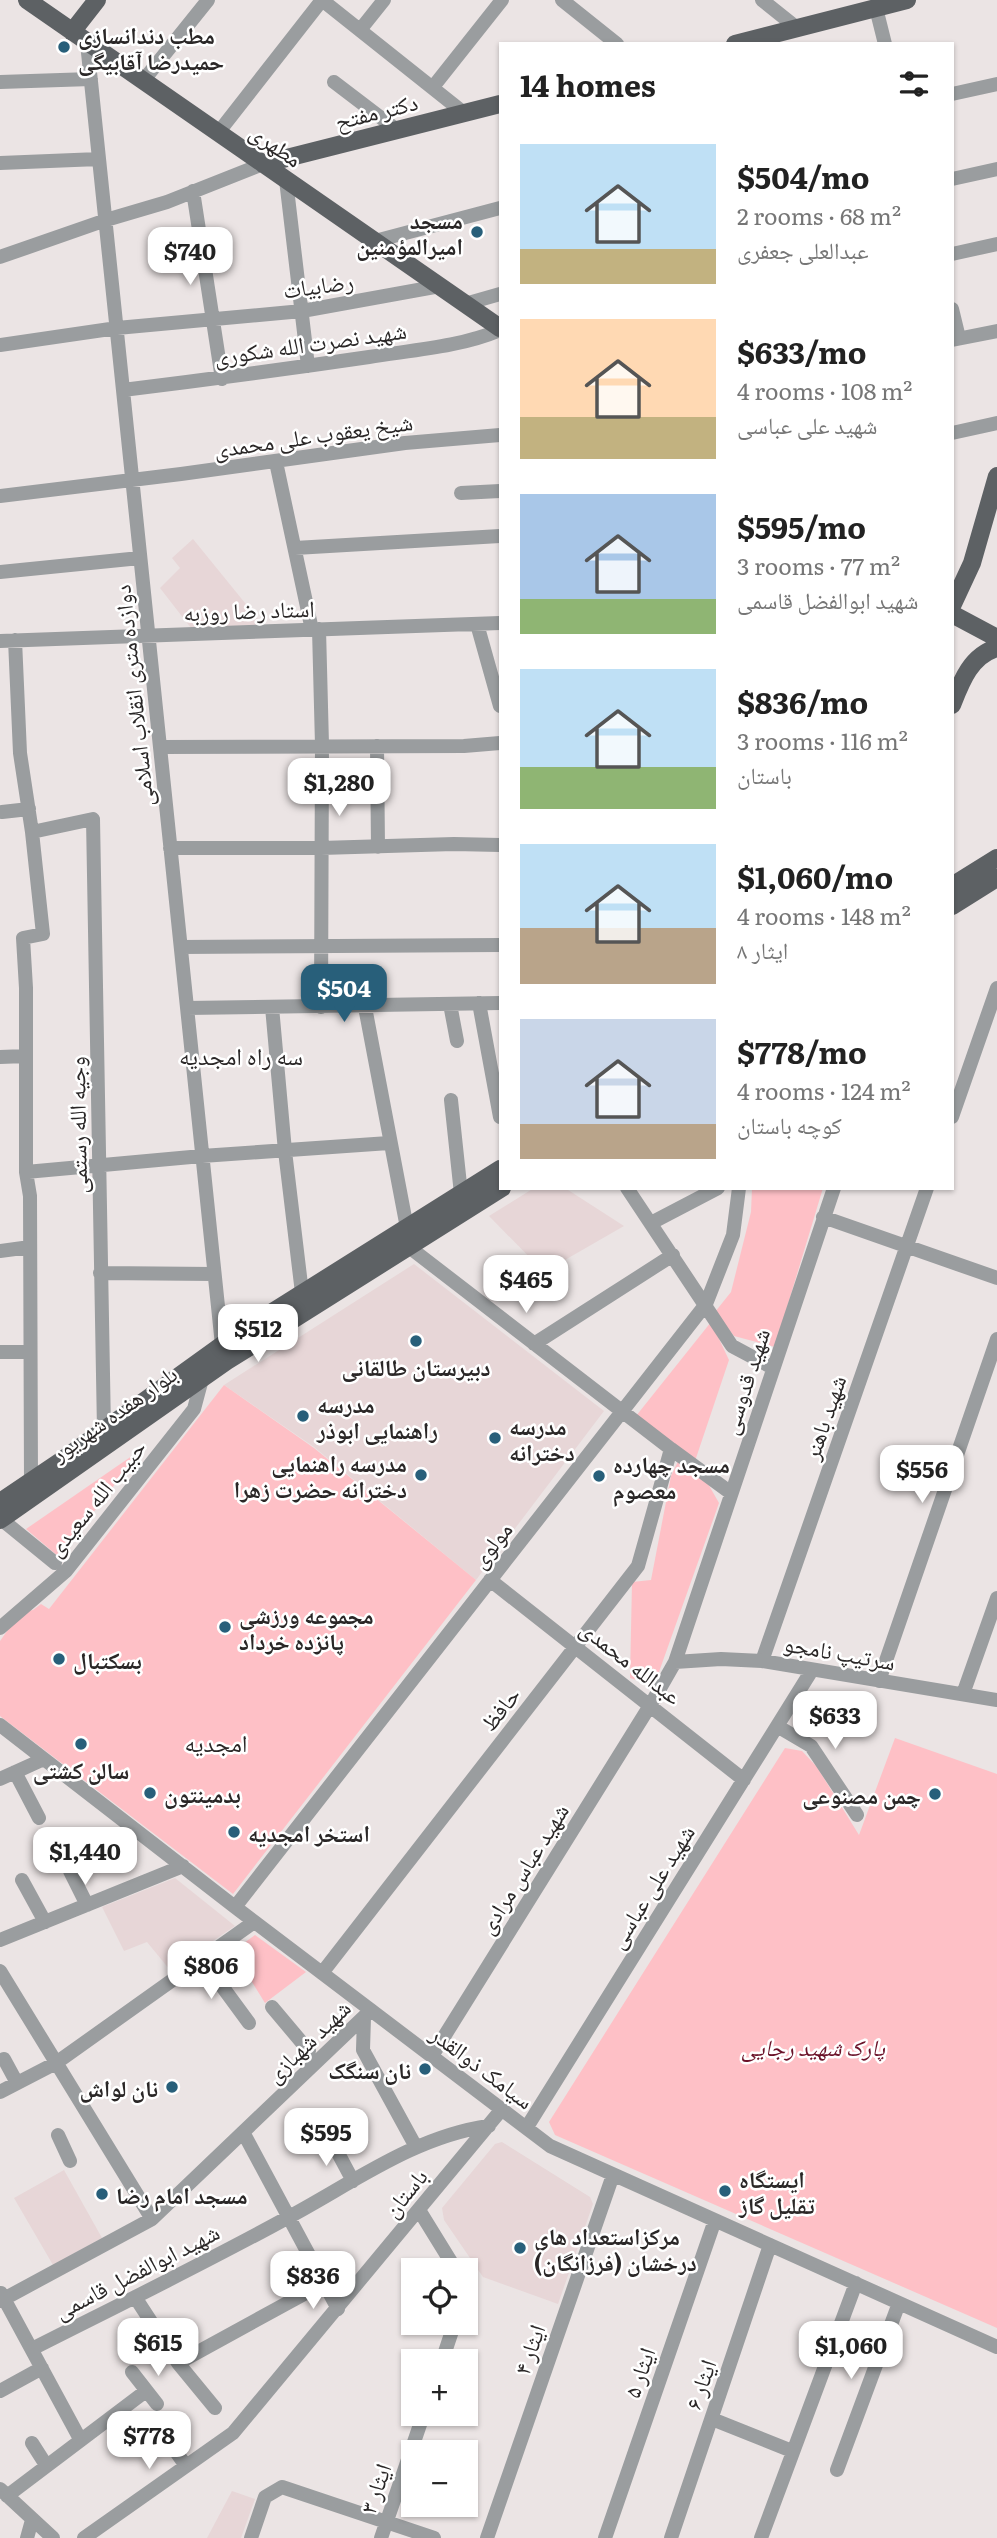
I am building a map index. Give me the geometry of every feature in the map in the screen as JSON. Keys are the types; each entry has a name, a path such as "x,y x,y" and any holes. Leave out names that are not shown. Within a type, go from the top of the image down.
{"main road":[{"name":"مطهری","path":"27,0 499,328"},
{"path":"72,32 97,0"},
{"path":"743,42 907,0"},
{"name":"دکتر مفتح","path":"263,164 499,104"},
{"path":"954,602 972,563 997,475"},
{"path":"954,615 997,638"},
{"path":"954,701 973,663 982,653 997,648"},
{"path":"954,885 997,858"},
{"path":"954,905 997,878"},
{"name":"بلوار هفده شهریور","path":"0,1514 31,1481 222,1345 499,1170"},
{"name":"بلوار هفده شهریور","path":"0,1514 267,1335 499,1190"}],"street":[{"path":"143,81 208,0"},
{"path":"218,133 322,0 464,113"},
{"path":"360,30 384,0"},
{"path":"433,87 502,0"},
{"path":"562,0 614,42"},
{"path":"762,0 797,28"},
{"path":"876,8 884,42"},
{"name":"دوازده متری انقلاب اسلامی","path":"87,43 222,1345"},
{"path":"0,82 91,79"},
{"path":"334,82 397,130"},
{"path":"954,94 997,83"},
{"path":"0,163 99,159"},
{"path":"0,257 167,202 263,164"},
{"path":"954,179 997,169"},
{"path":"286,180 308,366"},
{"path":"193,191 222,379"},
{"path":"375,241 499,208"},
{"path":"954,254 997,244"},
{"name":"رضابیات","path":"0,345 117,328 302,311 440,286"},
{"path":"465,304 499,295"},
{"name":"شهید نصرت الله شکوری","path":"123,390 308,366 481,338 499,329"},
{"path":"956,339 997,331"},
{"path":"954,433 997,422"},
{"name":"شیخ یعقوب علی محمدی","path":"0,496 132,481 405,443 499,435"},
{"path":"276,462 316,630 322,745 321,1007"},
{"path":"461,494 499,491"},
{"path":"295,548 499,536"},
{"path":"0,572 140,558"},
{"name":"استاد رضا روزبه","path":"0,641 499,623"},
{"path":"477,624 499,702"},
{"path":"15,640 20,753 43,933 23,937 26,1172 30,1196 31,1481"},
{"path":"160,747 464,746 499,743"},
{"path":"377,746 378,846"},
{"path":"2,812 29,809"},
{"name":"وجیه الله رستمی","path":"32,832 93,819 104,1430"},
{"path":"170,848 499,845"},
{"path":"180,947 499,945"},
{"path":"954,1111 997,988"},
{"path":"479,1003 499,1095"},
{"path":"187,1009 499,1003"},
{"path":"450,1004 457,1041"},
{"path":"272,1007 302,1293"},
{"path":"365,1007 407,1228"},
{"path":"0,1057 26,1056"},
{"path":"451,1100 461,1194"},
{"path":"26,1172 389,1143"},
{"path":"628,1190 732,1346 772,1368"},
{"path":"651,1223 714,1190"},
{"name":"مولوی","path":"235,1907 706,1304 733,1235 738,1190"},
{"name":"شهید قدوسی","path":"651,1704 675,1662 833,1190"},
{"name":"شهید باهنر","path":"762,1661 926,1190"},
{"path":"823,1217 997,1278"},
{"path":"0,1251 30,1247"},
{"path":"409,1247 731,1493"},
{"path":"534,1344 673,1255"},
{"path":"100,1273 214,1274"},
{"path":"879,1681 997,1339"},
{"path":"0,1352 29,1352"},
{"name":"حبیب الله سعیدی","path":"0,1628 66,1572 194,1409 202,1379"},
{"name":"حافظ","path":"322,1973 638,1566 671,1449"},
{"path":"0,1514 55,1563"},
{"name":"عبدالله محمدی","path":"491,1580 744,1780"},
{"path":"963,1694 997,1598"},
{"name":"سرتیپ نامجو","path":"675,1662 721,1659 762,1661 997,1700"},
{"name":"شهید علی عباسی","path":"527,2127 812,1670"},
{"name":"شهید عباس مرادی","path":"432,2056 651,1704"},
{"name":"سیامک ذوالقدر","path":"0,1725 322,1973 368,2014 432,2056 550,2146 997,2347"},
{"path":"777,1726 811,1746 857,1815"},
{"path":"0,1779 44,1759"},
{"path":"15,1772 39,1818"},
{"path":"0,1940 183,1866"},
{"path":"70,1871 87,1905"},
{"path":"22,1880 45,1922"},
{"path":"0,2092 56,2063 254,1922"},
{"path":"202,1959 249,2023"},
{"path":"0,1971 152,2219"},
{"path":"272,2007 309,2051"},
{"path":"368,2014 363,2050 416,2147"},
{"name":"شهید شهبازی","path":"1,2297 152,2219 368,2014"},
{"path":"4,2059 17,2083"},
{"name":"باستان","path":"84,2538 233,2433 502,2109"},
{"name":"شهید ابوالفضل قاسمی","path":"32,2349 289,2217 416,2147 467,2129 489,2126"},
{"path":"243,2132 338,2309"},
{"path":"58,2135 70,2161"},
{"path":"330,2138 353,2182"},
{"name":"ایثار ۴","path":"487,2538 612,2175"},
{"path":"418,2210 448,2258"},
{"name":"ایثار ۵","path":"605,2538 715,2220"},
{"name":"ایثار ۶","path":"671,2538 771,2245"},
{"path":"178,2363 324,2283"},
{"path":"761,2538 856,2283"},
{"path":"1,2297 80,2439"},
{"path":"135,2297 178,2363 215,2408"},
{"path":"837,2470 899,2303"},
{"path":"0,2391 42,2368"},
{"path":"132,2372 157,2404"},
{"path":"53,2538 4,2492 46,2465 146,2391"},
{"path":"712,2419 792,2451"},
{"name":"ایثار ۳","path":"381,2538 419,2426"},
{"path":"32,2443 46,2465"},
{"path":"172,2446 186,2466"},
{"path":"251,2538 265,2497 282,2487 434,2538"},
{"path":"27,2538 32,2520"}],"shaded area":[{"path":"193,539 263,625 191,628 160,588 180,568 172,558"},
{"path":"531,1190 568,1190 624,1226 544,1272 489,1216"},
{"path":"414,1264 604,1411 476,1580 314,1447 224,1385"},
{"path":"175,1878 235,1926 170,1970 147,1942 124,1951 102,1907"},
{"name":"مرکزاستعداد های درخشان (فرزانگان)","path":"502,2142 590,2197 593,2204 558,2304 483,2277 478,2270 478,2258 470,2258 444,2220 442,2208 495,2144"},
{"path":"64,2170 102,2238 53,2265 14,2198"},
{"path":"232,2491 255,2499 241,2538 207,2538"}],"green space":[{"path":"752,1190 822,1190 775,1347 734,1336 715,1312 731,1292 751,1212"},
{"path":"711,1322 729,1360 695,1461 719,1503 654,1686 630,1678 632,1582 651,1580 671,1476 683,1451 636,1416"},
{"name":"مجموعه ورزشی پانزده خرداد","path":"224,1385 314,1448 476,1580 233,1894 0,1716 0,1641 20,1613 33,1610 41,1604 49,1609"},
{"path":"142,1449 59,1557 26,1529"},
{"name":"پارک شهید رجایی","path":"895,1738 997,1774 997,2328 555,2135 549,2122 785,1748 802,1751 817,1767 859,1835"},
{"path":"255,1935 306,1972 265,2003 233,1951"}],"place":[{"name":"مطب دندانسازی حمیدرضا آقابیگی","path":"64,47"},
{"name":"مسجد امیرالمؤمنین","path":"477,232"},
{"name":"دبیرستان طالقانی","path":"416,1341"},
{"name":"مدرسه راهنمایی ابوذر","path":"303,1416"},
{"name":"مدرسه دخترانه","path":"495,1438"},
{"name":"مدرسه راهنمایی دخترانه حضرت زهرا","path":"421,1475"},
{"name":"مسجد چهارده معصوم","path":"599,1476"},
{"name":"مجموعه ورزشی پانزده خرداد","path":"225,1627"},
{"name":"بسکتبال","path":"59,1659"},
{"name":"سالن کشتی","path":"81,1744"},
{"name":"بدمینتون","path":"150,1793"},
{"name":"چمن مصنوعی","path":"935,1794"},
{"name":"استخر امجدیه","path":"234,1832"},
{"name":"نان سنگک","path":"425,2069"},
{"name":"نان لواش","path":"172,2087"},
{"name":"ایستگاه تقلیل گاز","path":"725,2191"},
{"name":"مسجد امام رضا","path":"102,2194"},
{"name":"مرکزاستعداد های درخشان (فرزانگان)","path":"520,2248"}],"district":[{"name":"سه راه امجدیه","path":"241,1054"},
{"name":"امجدیه","path":"216,1741"}]}
